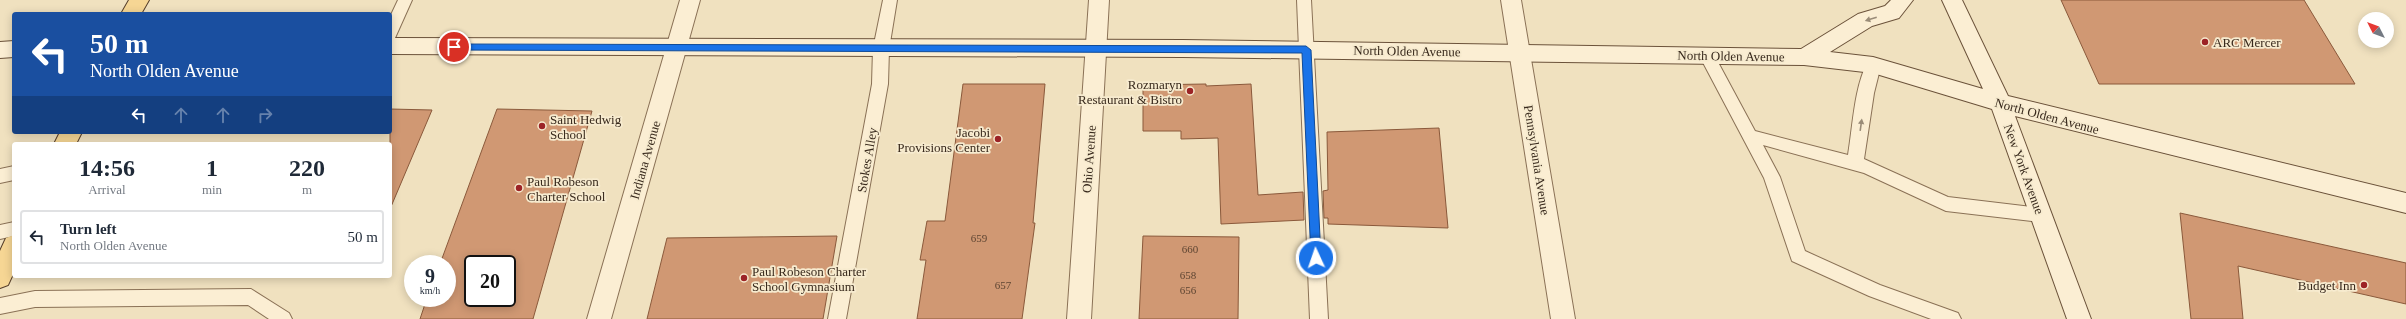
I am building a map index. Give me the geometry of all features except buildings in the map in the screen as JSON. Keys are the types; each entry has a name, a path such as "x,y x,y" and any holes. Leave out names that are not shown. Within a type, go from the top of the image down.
{"main road":[{"path":"132,12 139,0"},
{"name":"Indiana Avenue","path":"599,319 678,47 690,0"},
{"name":"Ohio Avenue","path":"1079,319 1099,0"},
{"name":"Pennsylvania Avenue","path":"1511,0 1563,319"},
{"path":"1804,57 1865,20 1892,12 1903,0"},
{"name":"New York Avenue","path":"1952,0 2000,103 2080,319"},
{"name":"North Olden Avenue","path":"392,46 881,49 1096,48 1804,57 1873,65 2000,103 2090,127 2406,203"},
{"path":"0,50 12,49"},
{"path":"0,278 12,250"}],"lane":[{"path":"392,29 405,0"},
{"name":"Stokes Alley","path":"837,319 880,84 881,49 890,0"},
{"path":"1304,0 1319,319"},
{"path":"1707,55 1772,177 1798,256 1875,291 1952,319"},
{"path":"1855,164 1866,93 1873,65"},
{"path":"1750,136 1792,145 1855,164 1946,204 2041,215"},
{"path":"0,176 12,173"},
{"path":"0,232 12,230"},
{"path":"0,306 35,300 251,296 283,319"}],"place":[{"name":"ARC Mercer","path":"2205,42"},
{"name":"Rozmaryn Restaurant & Bistro","path":"1190,91"},
{"name":"Saint Hedwig School","path":"542,126"},
{"name":"Jacobi Provisions Center","path":"998,139"},
{"name":"Paul Robeson Charter School","path":"519,188"},
{"name":"Paul Robeson Charter School Gymnasium","path":"744,278"},
{"name":"Budget Inn","path":"2364,285"}],"route":[{"path":"454,47 881,49 1096,48 1306,50 1316,258"}]}
